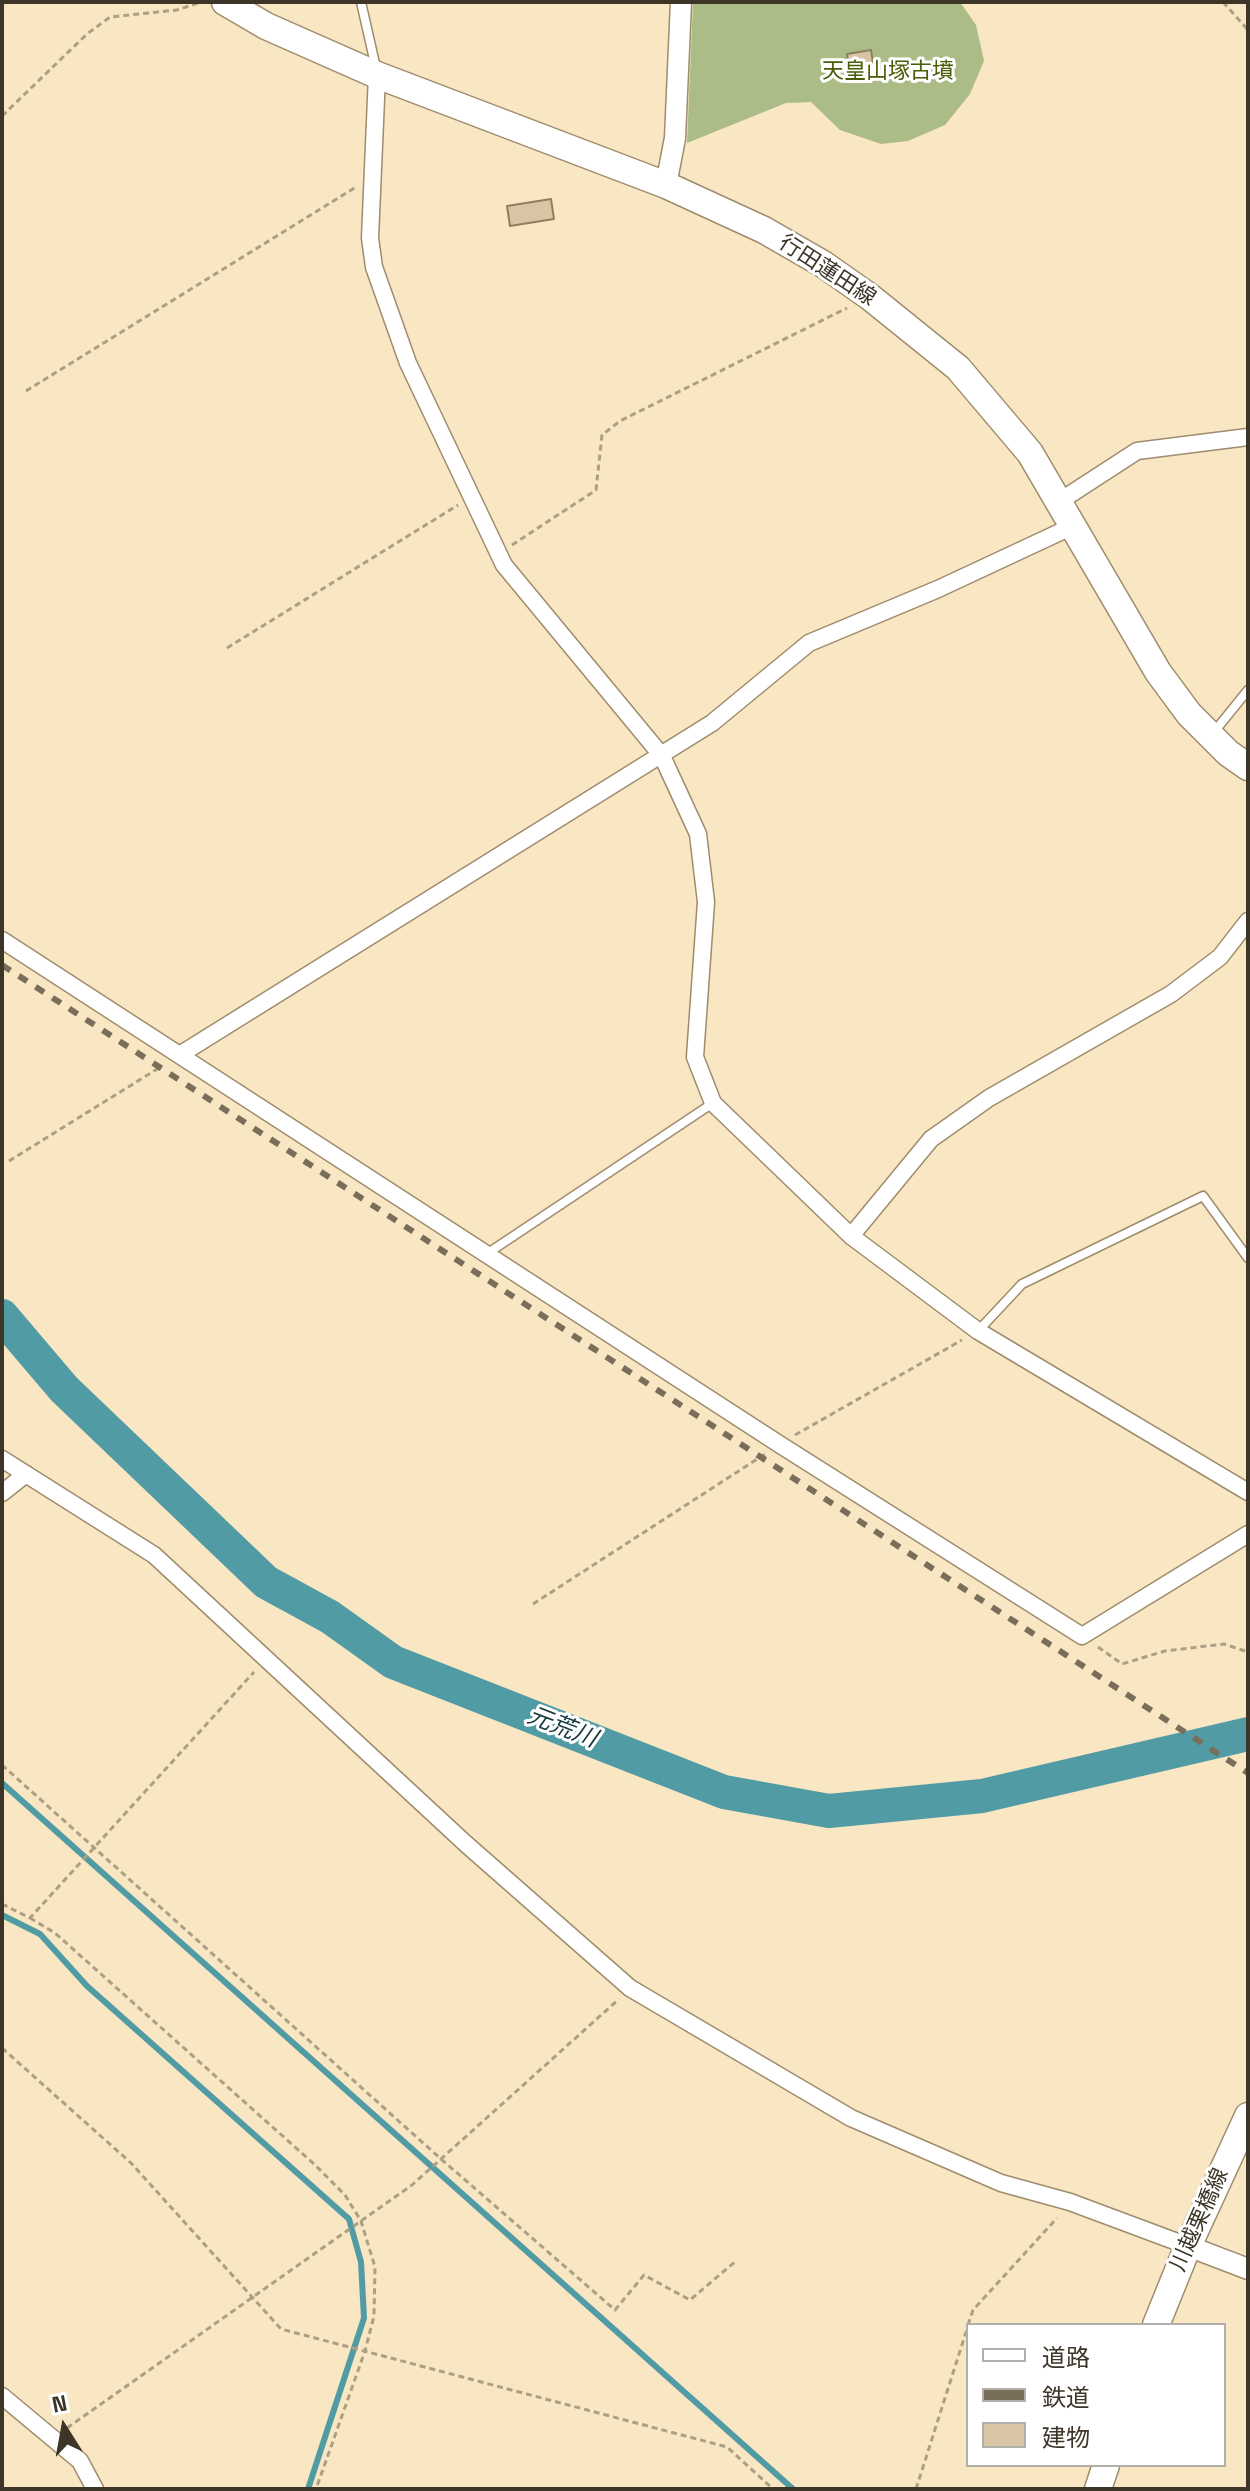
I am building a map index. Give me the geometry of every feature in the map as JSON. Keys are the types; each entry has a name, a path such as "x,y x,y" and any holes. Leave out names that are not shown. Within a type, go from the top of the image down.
{"main road":[{"name":"行田蓮田線","path":"225,2 266,26 377,75 666,185 764,230 823,264 870,297 958,368 1030,453 1158,672 1211,736 1248,767"},
{"name":"川越栗橋線","path":"1157,2323 1188,2246 1248,2116"},
{"path":"1098,2489 1105,2467"}],"street":[{"path":"666,185 675,138 681,2"},
{"path":"377,75 370,238 374,267 408,363 499,554 662,756 698,834 706,902 695,1057 713,1103 851,1236 978,1331 1248,1492"},
{"path":"1060,501 1137,451 1248,437"},
{"path":"181,1054 662,756 736,705 756,684 809,643 938,589 1073,526"},
{"path":"851,1236 931,1139 989,1098 1171,994 1220,957 1248,921"},
{"path":"2,940 779,1444 1082,1636 1248,1534"},
{"path":"2,1459 154,1555 630,1988 851,2118 1001,2183 1070,2202 1248,2269"},
{"path":"2,1493 26,1474"},
{"path":"2,2396 80,2461 95,2489"}],"lane":[{"path":"361,2 377,75"},
{"path":"1211,736 1248,690"},
{"path":"488,1253 713,1103"},
{"path":"978,1331 1022,1284 1203,1196 1248,1258"}],"path":[{"path":"2,116 87,34 110,17 177,10 201,2"},
{"path":"1223,2 1248,30"},
{"path":"26,391 375,175"},
{"path":"499,554 596,490 602,435 620,421 870,297"},
{"path":"227,648 471,496"},
{"path":"9,1161 181,1054"},
{"path":"533,1604 779,1444 978,1331"},
{"path":"1082,1636 1122,1664 1165,1651 1224,1644 1248,1652"},
{"path":"30,1918 266,1660"},
{"path":"2,1765 441,2159 615,2310 644,2275 690,2300 736,2261"},
{"path":"2,1904 55,1933 314,2164 345,2195 361,2221 375,2267 376,2290 365,2351 316,2489"},
{"path":"54,2437 412,2185 630,1988"},
{"path":"2,2048 131,2163 281,2329 727,2447 773,2489"},
{"path":"969,2323 973,2310 1070,2202"},
{"path":"916,2489 966,2332"}],"green space":[{"name":"天皇山塚古墳","path":"693,2 960,2 976,25 984,61 970,94 945,125 908,141 881,144 840,130 811,102 786,103 687,143"}],"building":[{"path":"871,50 875,75 851,79 847,54"},
{"path":"551,199 554,219 510,226 507,206"}],"waterway":[{"name":"元荒川","path":"2,1316 64,1389 266,1582 330,1617 393,1662 724,1792 829,1811 982,1796 1248,1734"},
{"path":"2,1783 793,2489"},
{"path":"2,1915 40,1934 87,1986 349,2219 361,2262 364,2318 308,2489"}],"railway":[{"path":"2,965 1248,1773"}]}
